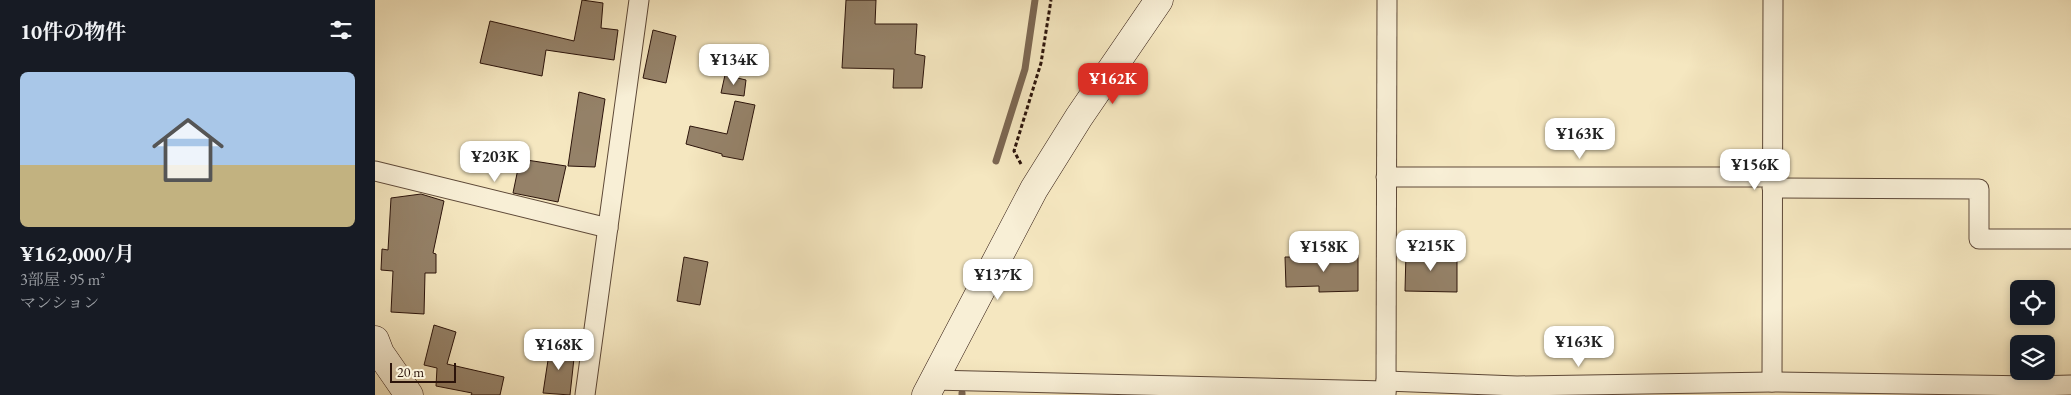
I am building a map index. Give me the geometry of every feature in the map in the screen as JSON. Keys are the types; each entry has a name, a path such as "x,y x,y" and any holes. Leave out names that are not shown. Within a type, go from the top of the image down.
{"street":[{"path":"585,395 639,0"},
{"path":"1159,0 1079,117 1034,189 929,388 1386,389 1772,382 1869,389 2071,385"},
{"path":"1386,389 1387,0"},
{"path":"1772,382 1773,0"},
{"path":"375,171 608,228"},
{"path":"1387,177 1772,183 1979,189 1979,239 2071,239"},
{"path":"375,340 380,353 409,395"}],"path":[{"path":"1034,189 1014,151 1041,63 1051,0"}],"building":[{"path":"582,0 603,3 601,28 618,30 614,60 546,50 542,76 480,63 490,21 574,41"},
{"path":"846,0 876,0 875,24 917,24 915,54 925,56 922,88 893,88 894,69 842,68"},
{"path":"653,30 676,36 666,83 643,78"},
{"path":"725,75 746,80 744,96 721,93"},
{"path":"579,92 605,99 595,167 568,166"},
{"path":"735,101 755,105 743,160 722,156 722,154 686,144 690,126 727,134"},
{"path":"520,159 566,166 558,202 513,193"},
{"path":"421,194 444,201 433,253 436,254 436,273 425,273 424,314 391,312 393,271 381,270 382,249 388,250 391,198"},
{"path":"1406,252 1457,254 1457,292 1405,291"},
{"path":"1320,255 1358,255 1358,291 1319,292 1319,286 1286,287 1285,257 1319,257"},
{"path":"684,257 708,262 700,305 677,301"},
{"path":"434,325 456,332 447,364 504,377 500,395 471,395 472,393 436,386 437,368 424,365"},
{"path":"550,347 575,349 570,395 543,393"}],"waterway":[{"path":"996,161 1025,69 1035,0"}]}
